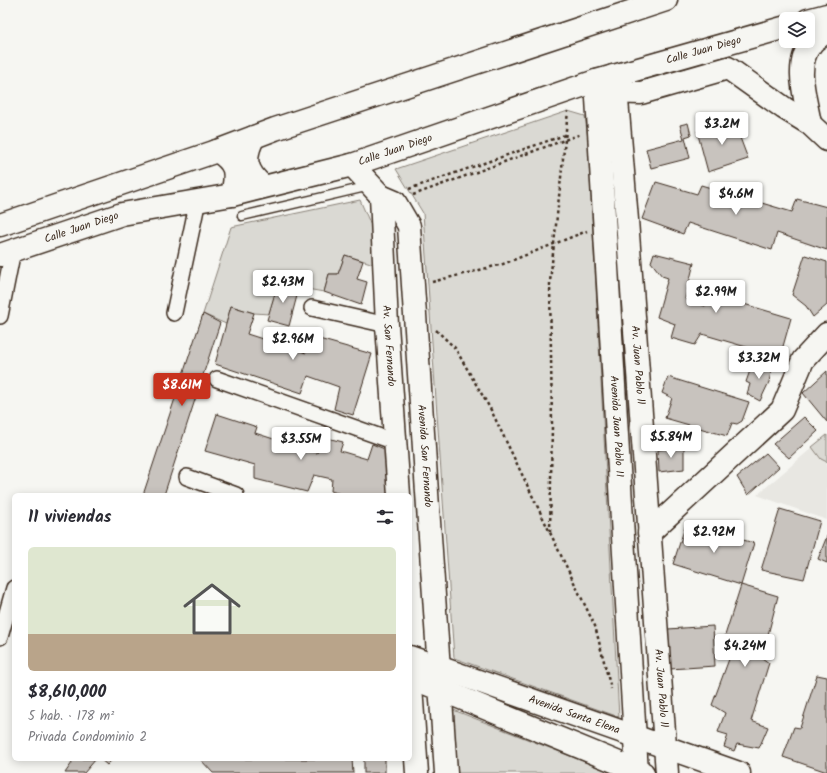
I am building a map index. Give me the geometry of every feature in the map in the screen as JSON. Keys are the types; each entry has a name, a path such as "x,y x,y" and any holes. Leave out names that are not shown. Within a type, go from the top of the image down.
{"street":[{"path":"0,225 254,137 666,0"},
{"path":"815,18 827,15"},
{"name":"Calle Juan Diego","path":"610,94 779,30"},
{"path":"827,32 812,43 805,56 802,70 810,124 827,140"},
{"name":"Calle Juan Diego","path":"7,252 122,214 232,195 263,186 352,165 566,102 610,94 641,93 728,68 784,108 810,124"},
{"name":"Avenida Juan Pablo II","path":"610,94 599,128 635,735 639,772"},
{"name":"Av. Juan Pablo ll","path":"610,94 649,533 667,773"},
{"path":"254,137 247,150 248,166 253,178 263,186"},
{"path":"217,151 228,158 234,169 235,180 232,195"},
{"name":"Avenida San Fernando","path":"352,165 388,193 409,226 446,773"},
{"name":"Av. San Fernando","path":"388,193 387,325 399,493"},
{"path":"174,313 198,200"},
{"path":"0,316 7,252"},
{"path":"312,308 387,325"},
{"path":"649,533 782,410 803,360 827,334"},
{"path":"217,379 395,442"},
{"path":"187,478 230,493"},
{"path":"0,637 12,595"},
{"name":"Avenida Santa Elena","path":"412,658 635,735 739,773"},
{"path":"412,677 639,772"},
{"path":"412,720 417,773"}],"lane":[{"path":"242,216 388,193"}],"path":[{"path":"550,533 552,426 550,282 565,140 566,102"},
{"path":"388,193 565,140 599,128"},
{"path":"388,193 565,135"},
{"path":"428,283 503,264 592,229"},
{"path":"431,326 455,348 491,410 595,626 613,694"}],"shaded area":[{"path":"568,111 585,116 588,139 619,717 454,658 423,213 396,169"},
{"path":"360,200 376,237 374,264 345,255 338,274 329,274 324,292 278,284 269,314 254,313 231,306 226,324 203,314 231,227"},
{"path":"827,435 827,520 757,495"},
{"path":"827,435 827,462 821,459 812,447"},
{"path":"452,709 456,711 613,773 457,773"}],"building":[{"path":"733,119 748,159 708,172 697,131"},
{"path":"688,123 691,135 685,137 690,158 651,168 646,149 684,139 680,125"},
{"path":"656,182 697,194 701,185 792,212 797,199 827,207 827,250 777,233 772,250 688,223 683,234 642,219"},
{"path":"654,253 694,263 685,299 705,306 710,294 791,318 780,357 702,334 695,345 671,338 675,324 657,317 668,278 662,276 651,262"},
{"path":"345,255 363,261 357,279 367,282 361,305 324,292 329,274 338,274"},
{"path":"805,255 827,262 827,305 813,317 806,306 792,295"},
{"path":"278,283 299,288 289,326 267,320"},
{"path":"231,306 254,313 247,334 306,353 312,337 372,354 353,415 334,409 339,387 308,376 302,393 215,364"},
{"path":"203,314 220,323 165,493 144,493"},
{"path":"753,362 772,367 769,382 760,401 747,394 750,384 746,382"},
{"path":"827,371 827,422 803,393"},
{"path":"668,377 749,402 742,421 737,424 732,423 727,436 665,418 672,398 662,393"},
{"path":"217,414 257,427 255,433 317,453 323,437 343,442 340,451 367,459 372,444 387,450 389,493 338,493 331,491 332,479 314,475 307,492 255,479 255,465 205,451"},
{"path":"804,417 818,431 789,458 773,444"},
{"path":"684,445 684,469 659,472 658,450"},
{"path":"766,453 779,467 748,495 737,477"},
{"path":"780,509 820,521 804,579 761,570"},
{"path":"686,524 754,543 741,585 673,564"},
{"path":"827,536 827,563 818,559"},
{"path":"741,585 778,596 762,658 769,663 751,721 768,727 759,748 737,744 734,751 724,747 728,735 718,732 725,713 712,705 732,651 722,645"},
{"path":"713,626 715,666 670,669 668,629"},
{"path":"817,675 827,677 827,772 783,757 794,727 800,728"},
{"path":"71,761 94,761 84,773 65,773 72,763"},
{"path":"102,761 111,761 107,765"},
{"path":"202,761 352,761 353,773 213,773"},
{"path":"364,761 385,761 385,773 364,773"}]}
